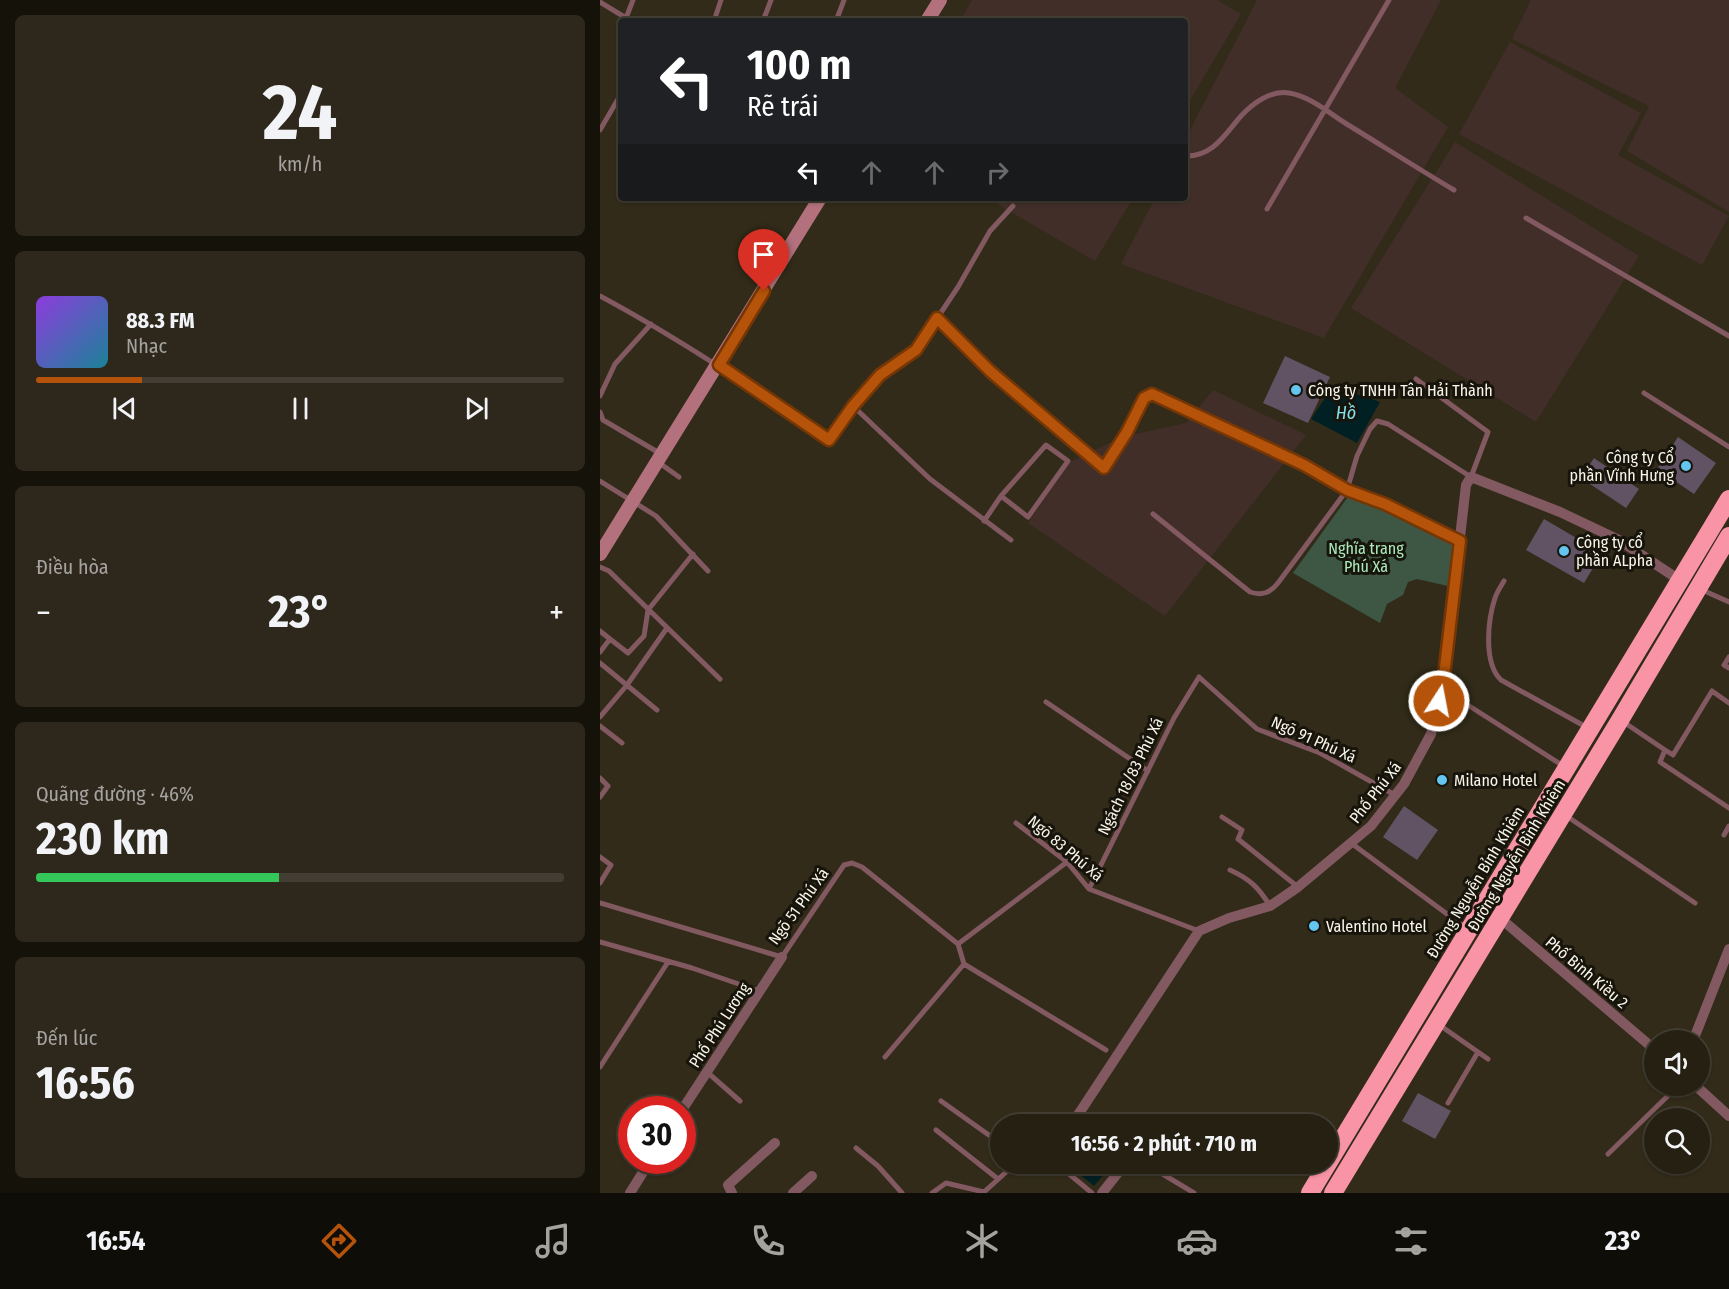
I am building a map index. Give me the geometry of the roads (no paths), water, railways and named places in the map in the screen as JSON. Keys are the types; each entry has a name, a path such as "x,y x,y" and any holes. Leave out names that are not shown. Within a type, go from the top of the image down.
{"highway":[{"name":"Đường Nguyễn Bỉnh Khiêm","path":"1310,1193 1729,499"},
{"name":"Đường Nguyễn Bình Khiêm","path":"1333,1193 1698,588 1726,547"},
{"path":"1681,581 1698,588"}],"street":[{"path":"929,18 940,0"},
{"path":"601,552 719,365 818,201"},
{"path":"1471,477 1560,512 1619,540 1681,581"},
{"name":"Phố Phú Xá","path":"1199,931 1228,918 1270,906 1298,887 1371,826 1404,784 1431,734 1443,684 1466,485 1471,477"},
{"name":"Phố Bình Kiều 2","path":"1500,918 1644,1040"},
{"path":"1080,1114 1199,931"},
{"path":"1698,1030 1729,949"},
{"name":"Phố Phú Lương","path":"691,1096 782,957"},
{"path":"1707,1096 1729,1116"},
{"path":"732,1193 728,1185 775,1143"},
{"path":"630,1193 642,1174"},
{"path":"1101,1193 1117,1174"},
{"path":"793,1193 812,1176"}],"lane":[{"path":"628,18 633,0"},
{"path":"715,18 721,0"},
{"path":"764,18 771,0"},
{"path":"837,18 844,0"},
{"path":"1266,209 1326,111 1389,0"},
{"path":"600,2 626,18"},
{"path":"1188,156 1201,154 1212,149 1253,105 1271,94 1288,93 1304,98 1454,190"},
{"path":"600,130 618,99"},
{"path":"600,296 719,365 829,440 853,406 880,375 916,350 958,287 990,231 1013,206"},
{"path":"1526,218 1729,336"},
{"path":"937,318 990,371 1104,468 1127,432 1144,398 1152,394 1304,465 1347,490 1385,504 1460,541"},
{"path":"600,396 615,364 651,324"},
{"path":"1153,513 1250,592 1257,595 1265,594 1278,583 1347,490 1357,456 1370,429 1377,421 1388,424 1471,477 1488,432 1416,380"},
{"path":"1644,393 1729,447"},
{"path":"853,406 930,479 1011,540"},
{"path":"600,412 603,420 660,458 679,477"},
{"path":"984,521 1001,496 1046,446 1068,461 1028,518 1001,496"},
{"path":"600,481 656,516 708,571"},
{"path":"600,631 628,653 644,636 648,610 693,554"},
{"path":"600,567 609,571 720,679"},
{"path":"1504,580 1495,597 1489,632 1490,664 1494,674 1589,729"},
{"path":"1698,588 1729,602"},
{"path":"600,717 627,685 667,628"},
{"path":"600,652 610,639"},
{"path":"1729,657 1724,665 1729,668"},
{"path":"600,663 657,710"},
{"name":"Ngõ 91 Phú Xá","path":"1199,677 1257,729 1320,753 1395,795"},
{"name":"Ngách 18/83 Phú Xá","path":"1089,890 1174,718 1199,677"},
{"path":"1620,720 1673,755 1712,691 1729,703"},
{"path":"1046,702 1148,771"},
{"path":"1462,702 1566,768"},
{"path":"600,726 622,742"},
{"path":"1665,750 1660,762 1729,808"},
{"path":"600,778 608,786 600,797"},
{"path":"1563,814 1695,903"},
{"path":"1222,817 1242,830 1238,839 1298,887"},
{"name":"Ngõ 83 Phú Xá","path":"1016,823 1067,862 1089,890 1199,931"},
{"path":"1724,834 1729,826"},
{"path":"1350,843 1470,931"},
{"path":"600,857 611,865 600,884"},
{"path":"1067,862 958,944 964,964 1106,1050"},
{"name":"Ngõ 51 Phú Xá","path":"600,903 782,957 844,866 852,863 862,867 958,944"},
{"path":"1230,870 1242,875 1260,889 1270,906"},
{"path":"600,942 759,991"},
{"path":"600,1067 668,962"},
{"path":"885,1058 964,964"},
{"path":"1437,1023 1488,1059"},
{"path":"1448,1103 1478,1052"},
{"path":"706,1071 740,1101"},
{"path":"1608,1154 1668,1096"},
{"path":"941,1101 990,1136"},
{"path":"936,1131 998,1179"},
{"path":"856,1148 878,1166 902,1193"},
{"path":"932,1193 946,1183 984,1192 1004,1174"},
{"path":"1070,1174 1092,1193"},
{"path":"1163,1174 1194,1193"}],"water":[{"name":"Hồ","path":"1333,386 1380,402 1357,443 1311,419"},
{"path":"1079,1174 1104,1174 1094,1186"}],"place":[{"name":"Công ty TNHH Tân Hải Thành","path":"1296,390"},
{"name":"Công ty Cổ phần Vĩnh Hưng","path":"1686,466"},
{"name":"Công ty cổ phần ALpha","path":"1564,551"},
{"name":"Milano Hotel","path":"1442,780"},
{"name":"Valentino Hotel","path":"1314,926"}],"park label":[{"name":"Nghĩa trang Phú Xá","path":"1366,557"}]}
